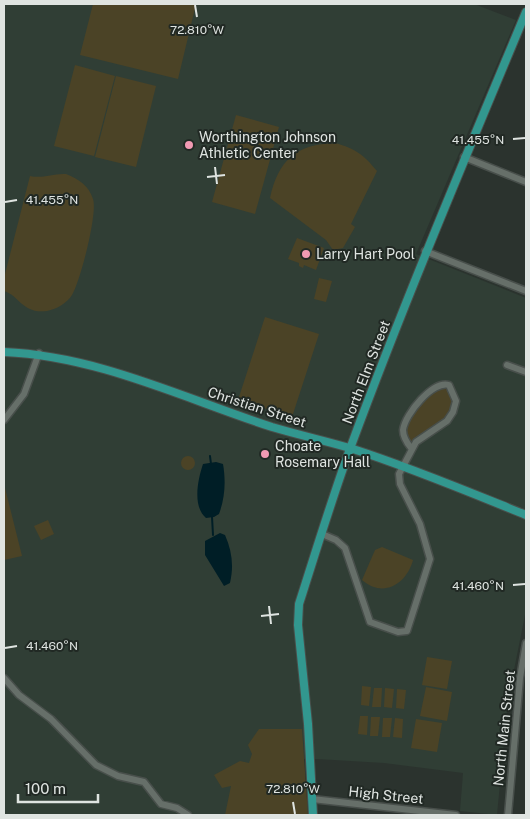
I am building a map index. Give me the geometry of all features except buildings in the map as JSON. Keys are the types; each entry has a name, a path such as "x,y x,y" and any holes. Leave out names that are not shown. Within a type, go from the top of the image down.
{"main road":[{"name":"North Elm Street","path":"313,815 298,616 299,604 350,448 425,251 526,12"},
{"name":"Christian Street","path":"4,352 39,353 96,366 272,427 350,448 526,515"}],"street":[{"path":"464,157 526,182"},
{"path":"425,251 526,291"},
{"path":"4,420 24,394 39,353"},
{"path":"507,365 526,372"},
{"path":"322,534 341,544 344,548 370,622 398,632 407,631 430,559 420,524 400,484 402,467 416,442 451,417 456,401 449,384 439,385 412,408 403,430 404,437 411,448"},
{"name":"North Main Street","path":"508,815 520,678 526,643"},
{"path":"4,678 19,695 51,719 96,765 118,776 144,782 161,804 177,808 188,815"},
{"name":"High Street","path":"312,799 456,815"}],"shaded area":[{"name":"Choate Rosemary Hall","path":"4,4 474,4 516,20 416,254 526,298 526,610 508,700 497,815 460,811 463,773 384,763 304,759 306,815 4,815"},
{"path":"93,4 196,4 178,79 80,55"},
{"path":"75,65 115,76 94,156 54,146"},
{"path":"116,76 156,86 136,167 95,157"},
{"path":"236,115 279,127 255,214 212,202"},
{"path":"335,143 359,153 377,171 351,224 355,227 343,248 333,250 326,240 270,198 278,174 291,157 299,151 310,147"},
{"path":"66,174 83,184 89,190 93,199 93,218 87,247 75,288 70,298 51,310 32,310 4,291 4,278 30,176"},
{"name":"Larry Hart Pool","path":"297,238 324,248 316,270 304,265 303,268 299,266 299,263 288,259"},
{"path":"319,278 332,281 326,302 314,299"},
{"path":"265,317 319,334 292,417 238,400"},
{"path":"444,383 454,393 456,406 443,424 410,446 403,430 412,408"},
{"path":"185,456 191,456 195,463 191,470 185,470 181,466 181,460"},
{"path":"4,484 22,556 4,560"},
{"path":"48,520 54,534 41,540 34,526"},
{"path":"382,547 413,560 406,576 394,586 378,588 370,586 362,580 375,550"},
{"path":"427,657 452,661 447,689 422,685"},
{"path":"362,686 371,687 369,706 361,705"},
{"path":"426,687 452,692 447,721 420,716"},
{"path":"374,688 382,688 381,707 372,707"},
{"path":"385,688 394,689 392,708 384,707"},
{"path":"397,689 406,690 404,709 396,708"},
{"path":"360,716 368,716 367,735 358,734"},
{"path":"371,717 380,717 378,736 370,736"},
{"path":"383,718 392,718 390,737 382,737"},
{"path":"395,718 403,719 402,738 393,737"},
{"path":"416,719 442,723 437,752 411,748"},
{"path":"259,729 302,729 308,815 225,815 231,786 222,788 214,775 240,761 249,763 252,754 248,745"}],"water":[{"path":"216,462 223,464 224,496 219,514 206,518 199,507 197,492 199,477 203,464"},
{"path":"220,533 225,535 232,559 230,583 224,586 205,555 205,541"}],"waterway":[{"path":"210,456 211,464"},
{"path":"212,517 213,535"}],"place":[{"name":"Worthington Johnson Athletic Center","path":"189,145"},
{"name":"Larry Hart Pool","path":"306,254"},
{"name":"Choate Rosemary Hall","path":"265,454"}]}
